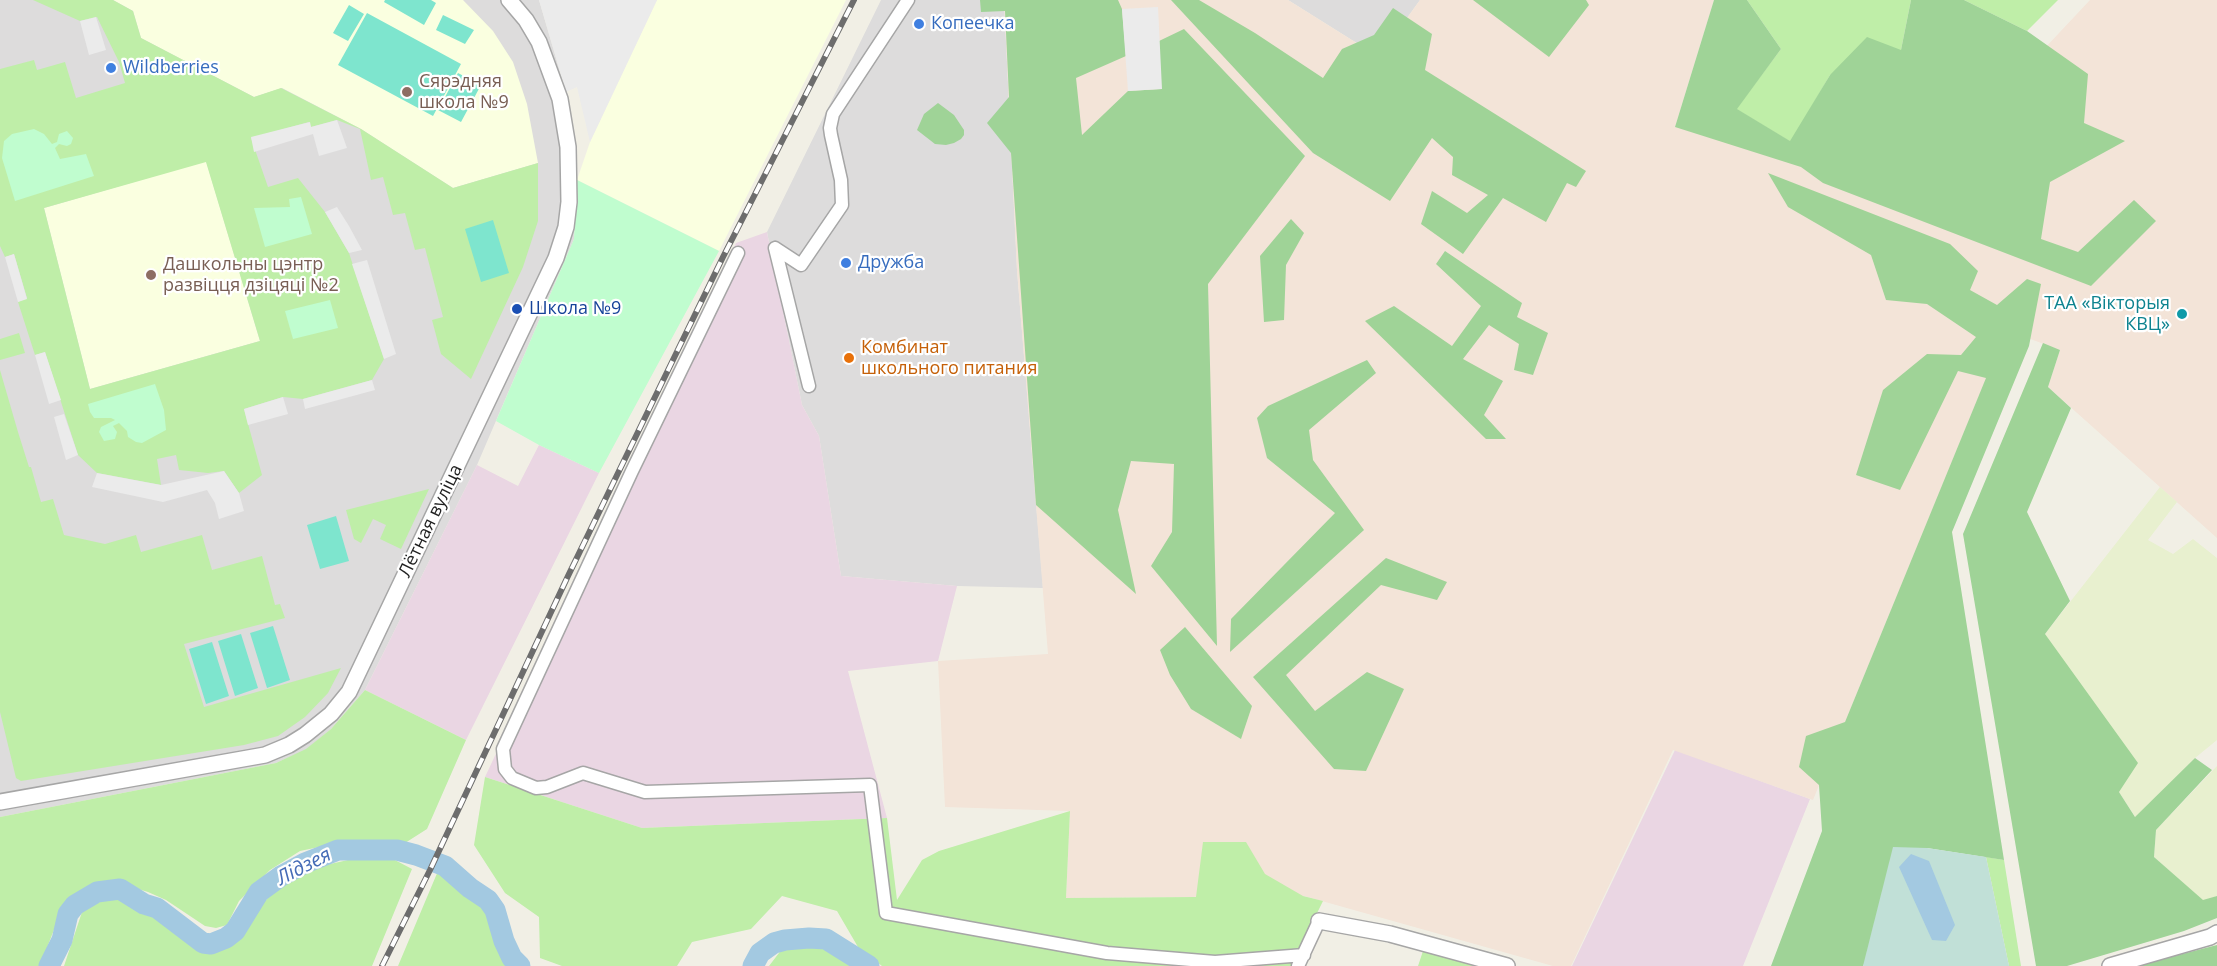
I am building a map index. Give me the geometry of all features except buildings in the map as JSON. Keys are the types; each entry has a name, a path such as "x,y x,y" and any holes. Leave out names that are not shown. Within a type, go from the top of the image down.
{"street":[{"name":"Лётная вуліца","path":"0,801 265,755 305,735 331,714 349,692 556,258 566,227 569,202 568,147 560,99 539,42 526,20 509,0"},
{"path":"809,386 775,248 801,265 842,205 841,180 830,128 833,114 908,0"},
{"path":"738,254 632,471 503,749 505,769 512,778 536,788 547,787 583,773 645,792 870,785 886,913 1107,953 1215,962 1301,960 1319,921 1390,934 1507,966"},
{"path":"2110,966 2217,933"}],"shaded area":[{"path":"0,0 539,0 566,92 577,180 574,239 477,465 365,690 331,729 306,750 276,763 0,817"},
{"name":"Сярэдняя школа №9","path":"113,0 463,0 493,31 513,62 527,104 538,163 453,188 361,129 282,88 254,97 141,38 133,11"},
{"path":"385,0 431,0 436,3 424,25 384,2"},
{"path":"539,0 657,0 590,142 577,87 566,92"},
{"path":"657,0 846,0 719,251 577,180 590,142"},
{"path":"881,0 1004,0 1017,270 1043,588 957,586 841,576 819,436 802,405 767,232"},
{"path":"1004,0 1288,0 1379,57 1420,0 1714,0 1675,127 2013,82 2090,0 2217,0 2217,538 2048,387 2060,350 2006,330 1813,800 1673,750 1571,966 1553,966 1304,896 1066,898 1070,811 945,807 938,661 1048,654 1017,270"},
{"path":"1288,0 1420,0 1379,57"},
{"path":"349,5 364,14 348,41 333,33"},
{"path":"1158,7 1162,89 1128,91 1122,9"},
{"path":"367,13 461,64 433,116 338,65"},
{"path":"443,15 474,30 465,44 436,30"},
{"path":"96,17 106,50 89,55 80,21"},
{"path":"458,73 481,85 461,122 438,110"},
{"path":"337,120 347,148 319,156 313,134 254,152 251,137 310,122 311,127"},
{"name":"Дашкольны цэнтр развіцця дзіцяці №2","path":"206,161 260,341 90,389 44,208"},
{"path":"337,207 362,250 349,253 325,212"},
{"path":"493,220 509,273 481,282 465,229"},
{"path":"767,232 802,405 819,436 841,576 957,586 938,661 848,671 887,818 642,828 485,777 736,243"},
{"path":"14,254 27,299 18,302 5,257"},
{"path":"367,260 396,354 384,359 352,264"},
{"path":"45,352 61,400 49,404 35,355"},
{"path":"372,380 375,390 305,409 303,399"},
{"path":"283,397 288,414 248,425 244,409"},
{"path":"64,414 78,455 66,460 54,417"},
{"path":"539,445 599,473 466,740 365,690 477,465 518,486"},
{"path":"224,471 239,493 244,511 219,519 215,503 207,490 163,502 92,487 97,473 161,485"},
{"path":"2160,487 2177,502 2148,540 2173,554 2193,539 2217,558 2217,740 2195,758 2136,818 2119,792 2045,634"},
{"path":"336,516 349,561 320,569 307,525"},
{"path":"273,626 290,680 267,688 250,633"},
{"path":"241,634 258,688 235,696 218,641"},
{"path":"212,642 229,696 206,704 189,649"},
{"path":"1675,750 1810,799 1743,966 1572,966"},
{"path":"2217,766 2217,896 2203,901 2154,857 2156,830"},
{"path":"1893,847 1927,848 1986,857 2009,966 1863,966"},
{"path":"1911,854 1929,861 1955,925 1946,941 1932,940 1899,867"}],"green space":[{"path":"33,0 113,0 133,11 141,38 254,97 281,88 361,129 453,188 538,163 538,221 523,267 471,379 441,354 432,320 443,317 425,248 415,250 405,213 393,215 383,177 371,180 360,129 337,120 311,127 309,122 251,138 268,187 298,178 325,212 349,253 384,359 372,380 303,399 283,397 244,409 262,475 239,493 224,471 208,473 179,470 176,455 157,459 161,485 97,473 78,455 45,352 35,355 18,302 27,298 14,254 5,257 0,246 0,69 34,60 37,70 65,62 76,98 125,83 119,62 97,17 80,21","holes":["206,162 260,341 90,389 44,208"]},
{"path":"980,0 1118,0 1122,9 1126,56 1076,78 1082,135 1128,91 1161,89 1159,41 1184,29 1305,156 1208,284 1217,646 1151,566 1172,532 1174,464 1131,461 1118,510 1136,594 1036,505 1011,153 987,123 1009,97 1005,11 981,12"},
{"path":"1171,0 1199,0 1255,33 1323,78 1342,49 1374,35 1393,8 1432,34 1425,70 1586,171 1576,187 1567,183 1546,222 1503,198 1463,254 1421,224 1432,191 1467,213 1488,195 1452,175 1453,157 1432,138 1390,201 1313,153"},
{"path":"1473,0 1586,0 1589,5 1549,57"},
{"path":"1714,0 1747,0 1781,49 1737,109 1790,141 1830,75 1867,37 1901,50 1911,0 1964,0 2027,31 2088,74 2084,123 2125,141 2050,182 2041,239 2078,252 2134,200 2156,221 2091,286 1823,183 1801,167 1675,127"},
{"path":"1747,0 1911,0 1901,50 1830,75 1791,142 1736,109 1781,49"},
{"path":"1964,0 2058,0 2027,31"},
{"path":"938,103 954,115 964,130 961,139 954,143 935,144 917,130 924,114"},
{"path":"34,129 44,134 52,144 57,142 59,134 67,131 73,138 71,144 67,146 59,144 55,148 60,159 86,154 94,176 15,201 2,158 4,141 12,134"},
{"path":"1768,173 1950,244 1978,271 1970,290 1997,305 2027,279 2041,284 2029,346 1952,532 2004,860 1927,848 1863,966 1771,966 1822,831 1819,785 1799,767 1806,736 1845,722 1986,378 1958,371 1900,490 1856,475 1883,390 1927,354 1961,355 1976,337 1927,304 1886,300 1871,255 1788,207"},
{"path":"577,180 719,251 599,473 539,445 496,421 574,239"},
{"path":"301,197 312,234 265,247 254,208 290,207 289,199"},
{"path":"1291,219 1304,233 1286,265 1284,320 1264,322 1260,256"},
{"path":"1445,251 1522,303 1517,317 1548,333 1533,375 1514,370 1519,344 1489,325 1463,359 1503,381 1484,415 1506,439 1486,439 1365,321 1394,306 1452,346 1481,306 1436,264"},
{"path":"330,300 338,328 293,339 285,311"},
{"path":"19,333 25,353 0,360 0,339"},
{"path":"2043,343 2060,350 2048,387 2071,408 2027,512 2070,601 2045,634 2138,763 2119,792 2135,817 2195,758 2212,770 2156,830 2154,857 2203,900 2217,896 2217,918 2184,931 2067,966 2036,966 1963,534"},
{"path":"1367,360 1376,373 1309,430 1313,460 1364,530 1230,652 1231,619 1335,513 1267,458 1257,418 1268,406"},
{"path":"0,370 41,502 53,499 64,535 105,544 136,535 141,552 202,535 212,570 262,556 275,605 280,604 285,618 184,644 204,707 341,668 328,693 305,717 278,736 244,745 21,781 16,778 0,712"},
{"path":"155,384 164,410 166,430 142,443 128,437 127,431 119,423 113,426 117,432 115,439 104,441 99,432 101,427 115,420 94,418 88,404"},
{"path":"429,489 401,549 380,539 386,525 373,519 361,543 354,539 346,510"},
{"path":"1386,558 1447,582 1437,600 1381,585 1286,675 1315,711 1367,672 1404,689 1366,771 1334,769 1253,677"},
{"path":"1185,627 1252,706 1241,739 1191,709 1170,675 1160,650"},
{"path":"365,690 466,740 427,829 405,843 343,842 300,851 270,870 239,901 227,925 216,928 205,926 166,900 148,892 122,884 102,883 75,895 60,914 40,966 0,966 0,817 276,763 306,749 331,729"},
{"path":"485,777 642,828 887,818 897,900 922,860 939,851 1070,811 1066,898 1196,897 1203,842 1246,842 1265,874 1303,896 1323,901 1291,966 882,966 858,947 837,911 782,896 751,929 692,942 677,966 562,966 540,958 539,917 505,893 474,845"},
{"path":"1986,857 2004,860 2021,966 2009,966"},
{"path":"393,859 412,869 372,966 64,966 84,906 106,897 141,906 175,931 206,948 238,937 251,924 258,909 281,883 308,869 348,860"},
{"path":"438,871 486,903 499,938 514,960 523,966 398,966"},
{"path":"836,945 865,966 769,966 782,949"},
{"path":"2217,945 2217,966 2136,966"},
{"path":"1424,948 1487,966 1418,966"}],"waterway":[{"name":"Лідзея","path":"49,966 62,940 68,914 75,905 97,892 120,889 144,904 157,908 203,943 211,944 226,938 235,931 259,892 281,876 305,863 338,850 397,850 445,866 488,900 495,910 504,941 512,958 520,966"},
{"name":"Лідзея","path":"753,966 760,953 774,943 809,938 826,939 869,966"}],"railway":[{"path":"382,966 723,257 854,0"}],"place":[{"name":"Копеечка","path":"919,24"},
{"name":"Wildberries","path":"111,68"},
{"name":"Сярэдняя школа №9","path":"407,92"},
{"name":"Дружба","path":"846,263"},
{"name":"Дашкольны цэнтр развіцця дзіцяці №2","path":"151,275"},
{"name":"Школа №9","path":"517,309"},
{"name":"ТАА «Вікторыя КВЦ»","path":"2182,314"},
{"name":"Комбинат школьного питания","path":"849,358"}]}
